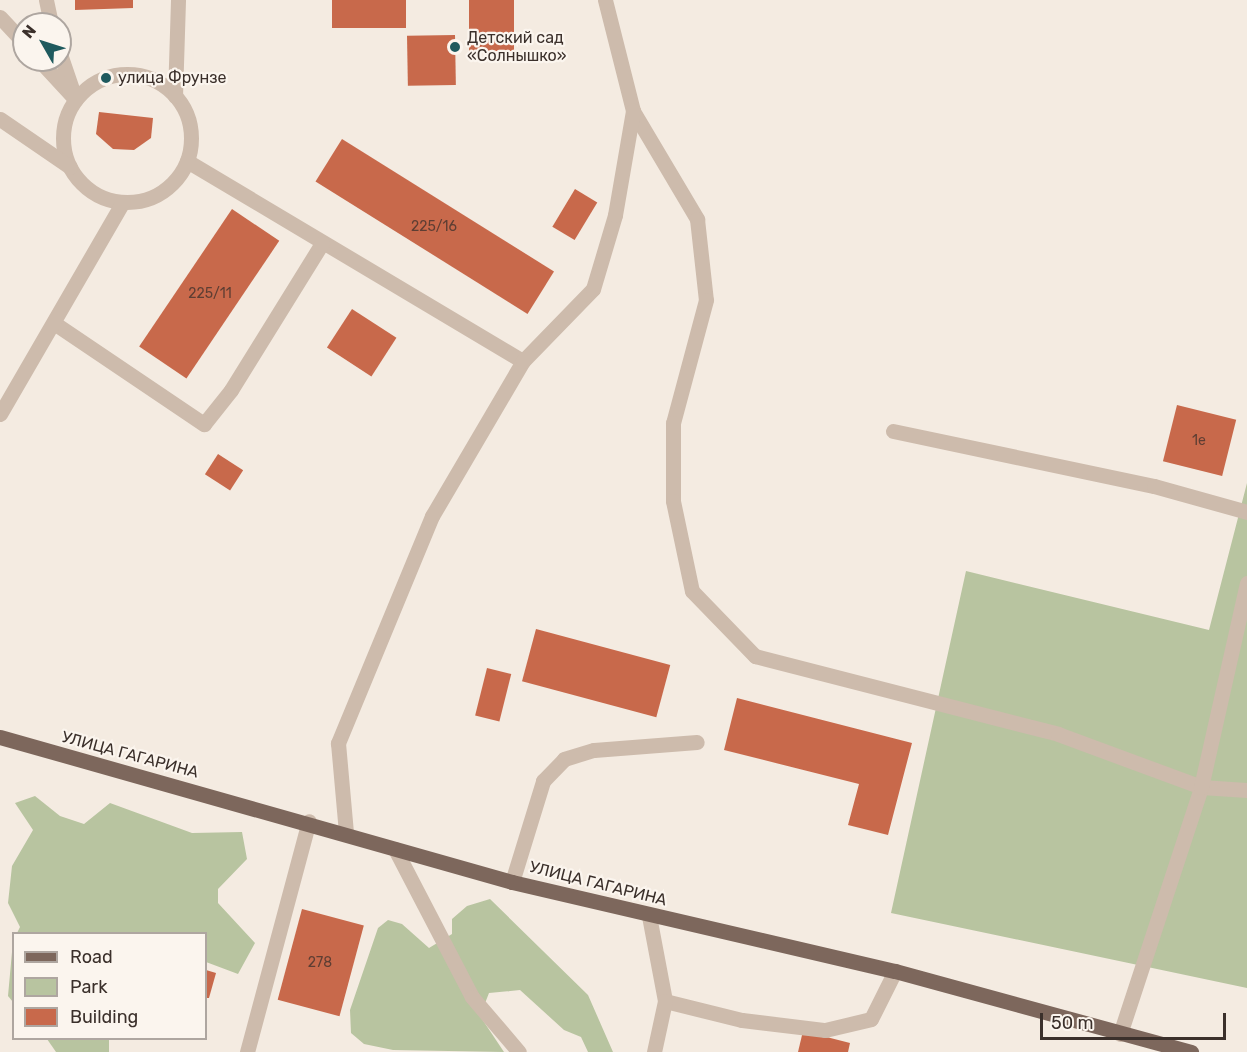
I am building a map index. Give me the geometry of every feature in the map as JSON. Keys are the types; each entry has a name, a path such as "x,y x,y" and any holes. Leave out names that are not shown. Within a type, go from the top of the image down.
{"main road":[{"name":"УЛИЦА ГАГАРИНА","path":"0,737 309,821 394,849 512,882 649,916 895,971 1191,1052"}],"street":[{"path":"175,96 178,0"},
{"path":"605,0 633,111 698,219 706,300 673,423 673,501 692,591 755,656 1058,734 1201,787 1247,790"},
{"path":"0,17 12,30"},
{"path":"50,72 76,100"},
{"path":"66,72 76,100"},
{"path":"0,119 70,167 83,185 123,202 155,196 180,176 187,161 190,127 175,96 161,83 124,74 89,87 76,100 63,133 70,167"},
{"path":"346,833 338,743 432,516 523,361 593,289 615,215 633,111"},
{"path":"187,161 523,361"},
{"path":"0,414 123,202"},
{"path":"54,323 204,424 231,390 322,243"},
{"path":"893,431 1208,498 1247,512"},
{"path":"1120,1034 1201,787 1247,583"},
{"path":"512,882 543,781 564,759 594,750 698,742"},
{"path":"247,1052 309,821"},
{"path":"394,849 472,997 519,1052"},
{"path":"649,916 665,1001 654,1052"},
{"path":"665,1001 742,1020 825,1030 871,1019 895,971"}],"green space":[{"path":"1247,483 1247,988 891,913 966,571 1209,630"},
{"path":"35,796 60,816 84,824 110,803 192,833 242,832 247,859 218,889 218,903 255,943 238,974 207,962 207,932 18,932 20,927 8,903 12,866 33,830 15,803"},
{"path":"490,899 588,995 613,1052 588,1052 581,1037 564,1030 520,990 489,993 480,1016 504,1052 393,1050 364,1044 351,1033 350,1010 378,928 388,920 402,924 429,948 452,934 452,919 467,906"},
{"path":"12,952 12,1001 8,996"},
{"path":"48,1040 109,1040 109,1052 56,1052"}],"building":[{"path":"75,0 133,0 133,8 75,10"},
{"path":"332,0 406,0 406,28 332,28"},
{"path":"469,0 514,0 514,51 469,51"},
{"path":"455,35 456,85 408,86 407,36"},
{"path":"99,112 153,118 151,138 134,150 113,149 96,134"},
{"path":"342,139 554,271 528,314 316,181"},
{"path":"575,189 597,202 575,240 552,227"},
{"path":"232,209 279,241 186,378 139,347"},
{"path":"352,309 396,338 371,376 327,348"},
{"path":"1177,405 1236,420 1222,476 1163,461"},
{"path":"218,454 243,470 230,490 205,474"},
{"path":"536,629 670,665 656,717 522,681"},
{"path":"487,668 511,674 499,722 475,716"},
{"path":"737,698 912,743 888,835 848,825 859,784 724,750"},
{"path":"302,909 364,926 339,1016 278,1000"},
{"path":"207,970 216,973 209,998 207,998"},
{"path":"803,1031 850,1043 848,1052 798,1052"}],"place":[{"name":"Детский сад «Солнышко»","path":"455,47"},
{"name":"улица Фрунзе","path":"106,78"}]}
